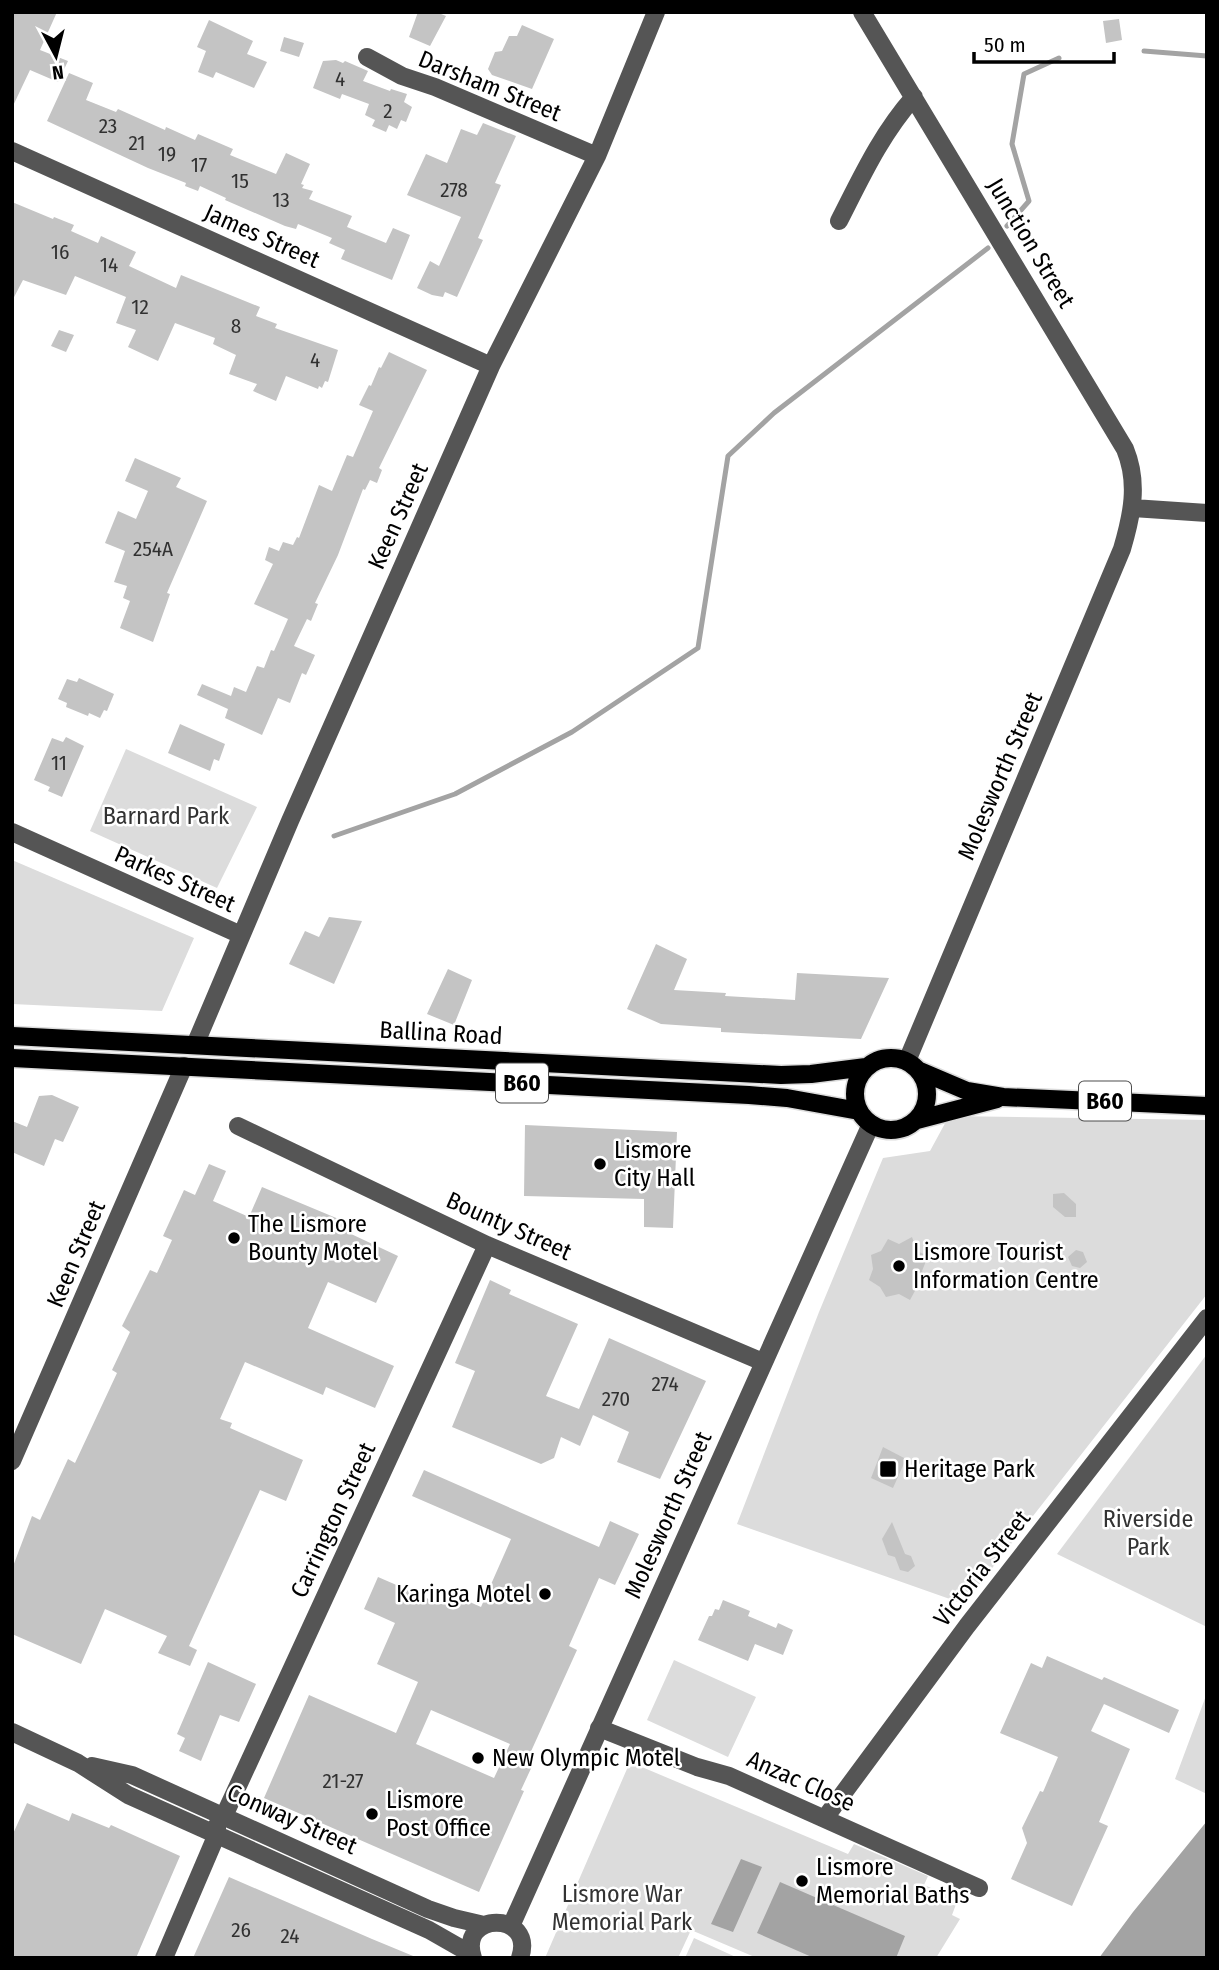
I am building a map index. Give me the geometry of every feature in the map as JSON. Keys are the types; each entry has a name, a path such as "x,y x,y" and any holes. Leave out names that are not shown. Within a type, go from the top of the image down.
{"main road":[{"name":"Ballina Road","path":"12,1036 781,1075 866,1067"},
{"name":"Ballina Road","path":"12,1058 749,1095 787,1098 865,1117"},
{"name":"B60","path":"866,1067 886,1058 914,1066 967,1091 1003,1097 1207,1106"},
{"path":"914,1066 928,1091 923,1111 917,1119"},
{"path":"865,1117 855,1092 860,1074 866,1067"},
{"name":"B60","path":"865,1117 880,1128 900,1129 917,1119 1003,1097"}],"street":[{"name":"Keen Street","path":"195,1045 491,366 597,156 656,12"},
{"name":"Junction Street","path":"862,12 1125,449 1133,475 1133,508"},
{"name":"Darsham Street","path":"367,57 402,76 435,87 597,156"},
{"path":"839,221 881,139 914,97"},
{"name":"James Street","path":"12,151 491,366"},
{"path":"1133,508 1207,513"},
{"name":"Molesworth Street","path":"914,1066 1122,549 1133,508"},
{"name":"Parkes Street","path":"12,832 241,935"},
{"name":"Keen Street","path":"12,1461 184,1066"},
{"name":"Molesworth Street","path":"510,1926 763,1362 865,1117"},
{"name":"Bounty Street","path":"238,1126 487,1245 763,1362"},
{"name":"Carrington Street","path":"224,1815 487,1245"},
{"name":"Victoria Street","path":"825,1818 967,1626 1207,1318"},
{"name":"Anzac Close","path":"599,1728 697,1767 729,1776 979,1888"},
{"name":"Conway Street","path":"12,1732 78,1762 128,1795 429,1930 472,1956"},
{"name":"Conway Street","path":"78,1762 132,1775 429,1909 484,1925 497,1922 510,1926"},
{"path":"132,1775 207,1814 216,1824 217,1834 164,1958"},
{"path":"472,1956 473,1937 484,1925"},
{"path":"510,1926 521,1941 520,1958"}],"green space":[{"name":"Barnard Park","path":"126,749 257,807 217,888 90,831"},
{"path":"12,860 194,938 162,1011 12,1004"},
{"name":"Heritage Park","path":"949,1116 1207,1120 1207,1294 964,1604 737,1524 819,1312 883,1158 930,1151"},
{"name":"Riverside Park","path":"1207,1354 1207,1627 1057,1554"},
{"path":"674,1660 756,1697 728,1757 647,1720"},
{"path":"1207,1693 1207,1794 1175,1779"},
{"name":"Lismore Memorial Baths","path":"630,1762 848,1854 854,1844 928,1876 924,1885 958,1899 952,1915 960,1919 936,1958 757,1958 691,1930 678,1958 545,1958"},
{"path":"694,1938 738,1958 685,1958"}],"shaded area":[{"path":"1207,1821 1207,1958 1099,1958 1133,1912"},
{"name":"Lismore Memorial Baths","path":"741,1859 762,1867 733,1932 711,1924"},
{"name":"Lismore Memorial Baths","path":"780,1882 905,1936 896,1958 814,1958 757,1933"}],"building":[{"path":"12,12 57,12 40,50 68,61 58,82 30,70 12,108"},
{"path":"418,12 436,12 446,16 430,46 409,37"},
{"path":"1119,19 1122,40 1106,43 1103,21"},
{"path":"209,20 253,41 247,54 267,62 254,88 216,72 213,78 198,72 206,51 197,47"},
{"path":"522,25 554,39 532,89 492,75 488,69 495,52 502,51 509,36 517,36"},
{"path":"284,37 304,43 299,57 280,51"},
{"path":"336,60 368,71 363,81 407,94 404,102 412,107 406,122 401,120 397,129 389,125 386,132 372,126 375,120 365,115 369,104 342,94 340,99 313,88 323,61"},
{"path":"69,73 93,83 86,100 116,112 118,109 195,140 198,134 233,149 230,155 276,174 286,153 310,164 301,184 304,185 302,188 313,191 309,199 352,216 347,227 386,243 393,228 410,235 392,280 341,259 345,250 329,243 332,238 298,224 296,229 285,226 200,186 198,191 185,186 186,183 47,121"},
{"path":"483,123 516,136 495,183 501,185 478,238 483,240 457,297 445,292 443,297 432,295 417,288 430,261 439,266 461,217 407,195 426,154 447,163 461,129 477,135"},
{"path":"12,202 74,225 71,231 98,243 101,236 136,252 129,266 176,288 181,275 260,307 256,316 277,324 275,328 338,350 328,382 325,381 322,388 319,386 318,389 286,376 276,401 253,391 257,384 229,374 236,355 213,344 215,338 175,323 158,361 128,347 136,330 116,323 126,297 75,276 66,295 23,280 12,301"},
{"path":"59,330 74,335 66,352 51,346"},
{"path":"389,352 427,370 379,468 382,470 377,483 370,480 365,490 363,489 338,555 315,603 318,604 311,621 307,619 294,646 315,655 306,675 302,673 290,703 278,698 262,735 225,718 228,709 197,695 202,684 231,696 234,687 246,692 257,666 264,668 271,650 274,651 288,619 254,604 273,564 265,560 269,547 279,551 283,542 293,545 297,537 299,538 319,485 332,491 347,455 353,457 373,411 359,405"},
{"path":"135,458 181,478 176,487 207,501 167,593 170,594 153,642 120,628 130,601 123,598 127,586 114,582 125,551 105,543 118,511 136,519 148,491 125,481"},
{"path":"79,678 114,694 107,711 104,710 100,718 66,707 67,703 58,699 67,679 77,682"},
{"path":"180,724 225,744 219,761 214,759 210,771 168,753"},
{"path":"66,737 84,746 62,797 48,791 50,787 34,780 52,738 63,742"},
{"path":"329,917 362,921 334,984 289,964 305,931 319,937"},
{"path":"656,944 687,959 674,990 795,1000 797,973 889,978 861,1039 721,1032 721,1028 661,1024 627,1009"},
{"path":"448,969 472,980 454,1025 427,1014"},
{"path":"52,1095 79,1107 63,1142 55,1139 44,1166 12,1152 12,1121 27,1127 39,1096"},
{"name":"Lismore City Hall","path":"525,1125 677,1132 673,1228 644,1227 644,1199 524,1196"},
{"path":"209,1164 226,1171 213,1201 249,1217 262,1187 353,1225 349,1233 398,1256 376,1303 328,1282 308,1328 394,1366 375,1408 326,1387 323,1395 245,1362 220,1419 232,1423 230,1428 303,1460 286,1501 260,1490 189,1646 197,1650 190,1666 158,1653 167,1636 105,1609 81,1664 12,1634 12,1569 32,1516 40,1520 68,1459 75,1463 117,1373 112,1370 130,1332 122,1326 150,1270 157,1273 172,1240 163,1236 184,1190 195,1195"},
{"path":"1064,1193 1076,1204 1076,1217 1065,1217 1053,1207 1053,1194"},
{"name":"Lismore Tourist Information Centre","path":"912,1237 917,1251 928,1256 922,1271 930,1284 916,1289 910,1300 899,1294 886,1297 880,1287 869,1280 873,1269 871,1255 881,1251 888,1239 899,1244"},
{"path":"1076,1250 1083,1252 1087,1262 1080,1268 1072,1266 1068,1257"},
{"path":"490,1280 511,1290 509,1294 578,1324 546,1396 579,1409 609,1338 706,1381 660,1479 617,1462 629,1432 593,1415 580,1446 561,1437 554,1458 541,1464 452,1427 475,1371 455,1363"},
{"name":"Heritage Park","path":"883,1447 906,1459 893,1488 871,1478"},
{"path":"424,1470 599,1547 610,1521 639,1534 615,1585 599,1578 569,1646 577,1650 528,1758 534,1762 521,1790 524,1791 479,1892 264,1798 309,1695 396,1733 418,1682 377,1664 395,1623 364,1609 378,1577 431,1600 436,1587 481,1607 511,1539 412,1496","holes":["431,1710 510,1744 494,1778 416,1744"]},
{"path":"892,1522 905,1554 911,1556 915,1566 908,1572 900,1570 895,1557 888,1555 882,1539"},
{"path":"723,1600 750,1611 748,1616 776,1628 778,1623 793,1630 783,1655 755,1644 748,1661 698,1640 709,1616 712,1616 715,1609 719,1610"},
{"path":"1047,1656 1102,1680 1104,1677 1179,1710 1169,1733 1104,1704 1091,1731 1130,1749 1099,1822 1108,1826 1072,1906 1011,1879 1027,1843 1022,1828 1040,1791 1043,1792 1058,1757 1000,1733 1031,1663 1042,1668"},
{"path":"208,1662 256,1684 239,1722 220,1715 201,1761 179,1751 185,1738 177,1734"},
{"path":"27,1803 69,1821 72,1813 109,1828 111,1825 180,1856 136,1958 12,1958 12,1836"},
{"path":"229,1877 372,1939 418,1958 193,1958"}],"waterway":[{"path":"1144,51 1207,56"},
{"path":"1007,226 1029,201 1012,144 1024,74 1059,58"},
{"path":"334,836 455,794 572,732 698,648 728,456 774,413 988,248"}],"place":[{"name":"Lismore City Hall","path":"600,1164"},
{"name":"The Lismore Bounty Motel","path":"234,1238"},
{"name":"Lismore Tourist Information Centre","path":"899,1266"},
{"name":"Heritage Park","path":"888,1469"},
{"name":"Karinga Motel","path":"545,1594"},
{"name":"New Olympic Motel","path":"478,1758"},
{"name":"Lismore Post Office","path":"372,1814"},
{"name":"Lismore Memorial Baths","path":"802,1881"}],"park label":[{"name":"Lismore War Memorial Park","path":"622,1908"}]}
